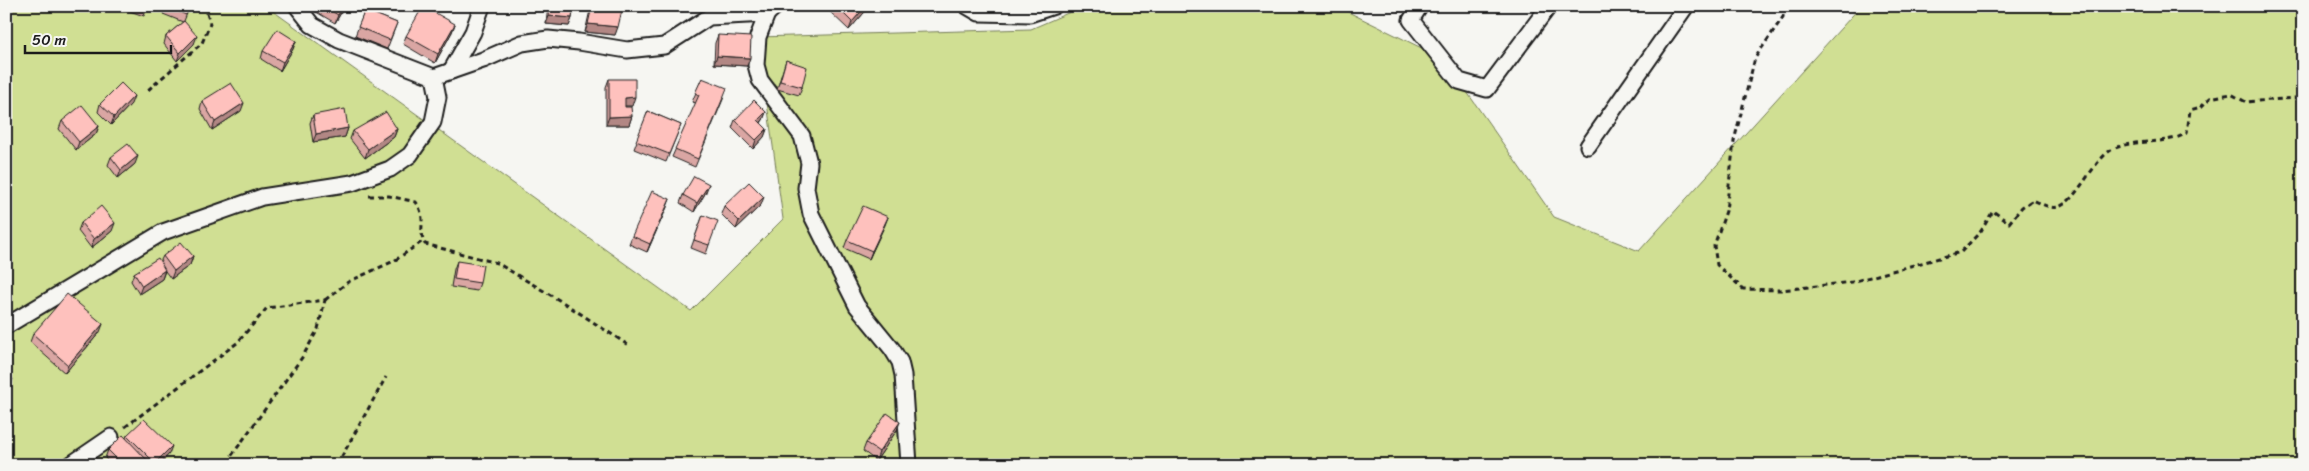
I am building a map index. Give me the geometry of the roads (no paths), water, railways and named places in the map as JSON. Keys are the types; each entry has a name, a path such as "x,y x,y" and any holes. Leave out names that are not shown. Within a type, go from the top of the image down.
{"street":[{"path":"297,6 312,25 339,40 434,77 522,43 548,39 627,50 664,46 709,16 772,10"},
{"path":"451,71 473,32 482,6"},
{"path":"967,6 979,13 1030,14 1054,6"},
{"path":"1420,6 1411,20 1459,81 1487,89 1549,6"},
{"path":"1588,146 1686,6"},
{"path":"772,10 758,37 756,65 760,80 802,136 809,163 806,188 811,214 815,223 857,306 892,349 900,362 909,465"},
{"path":"6,326 163,232 262,197 352,183 390,168 410,155 433,122 438,97 434,77"},
{"path":"70,465 112,437"}]}
